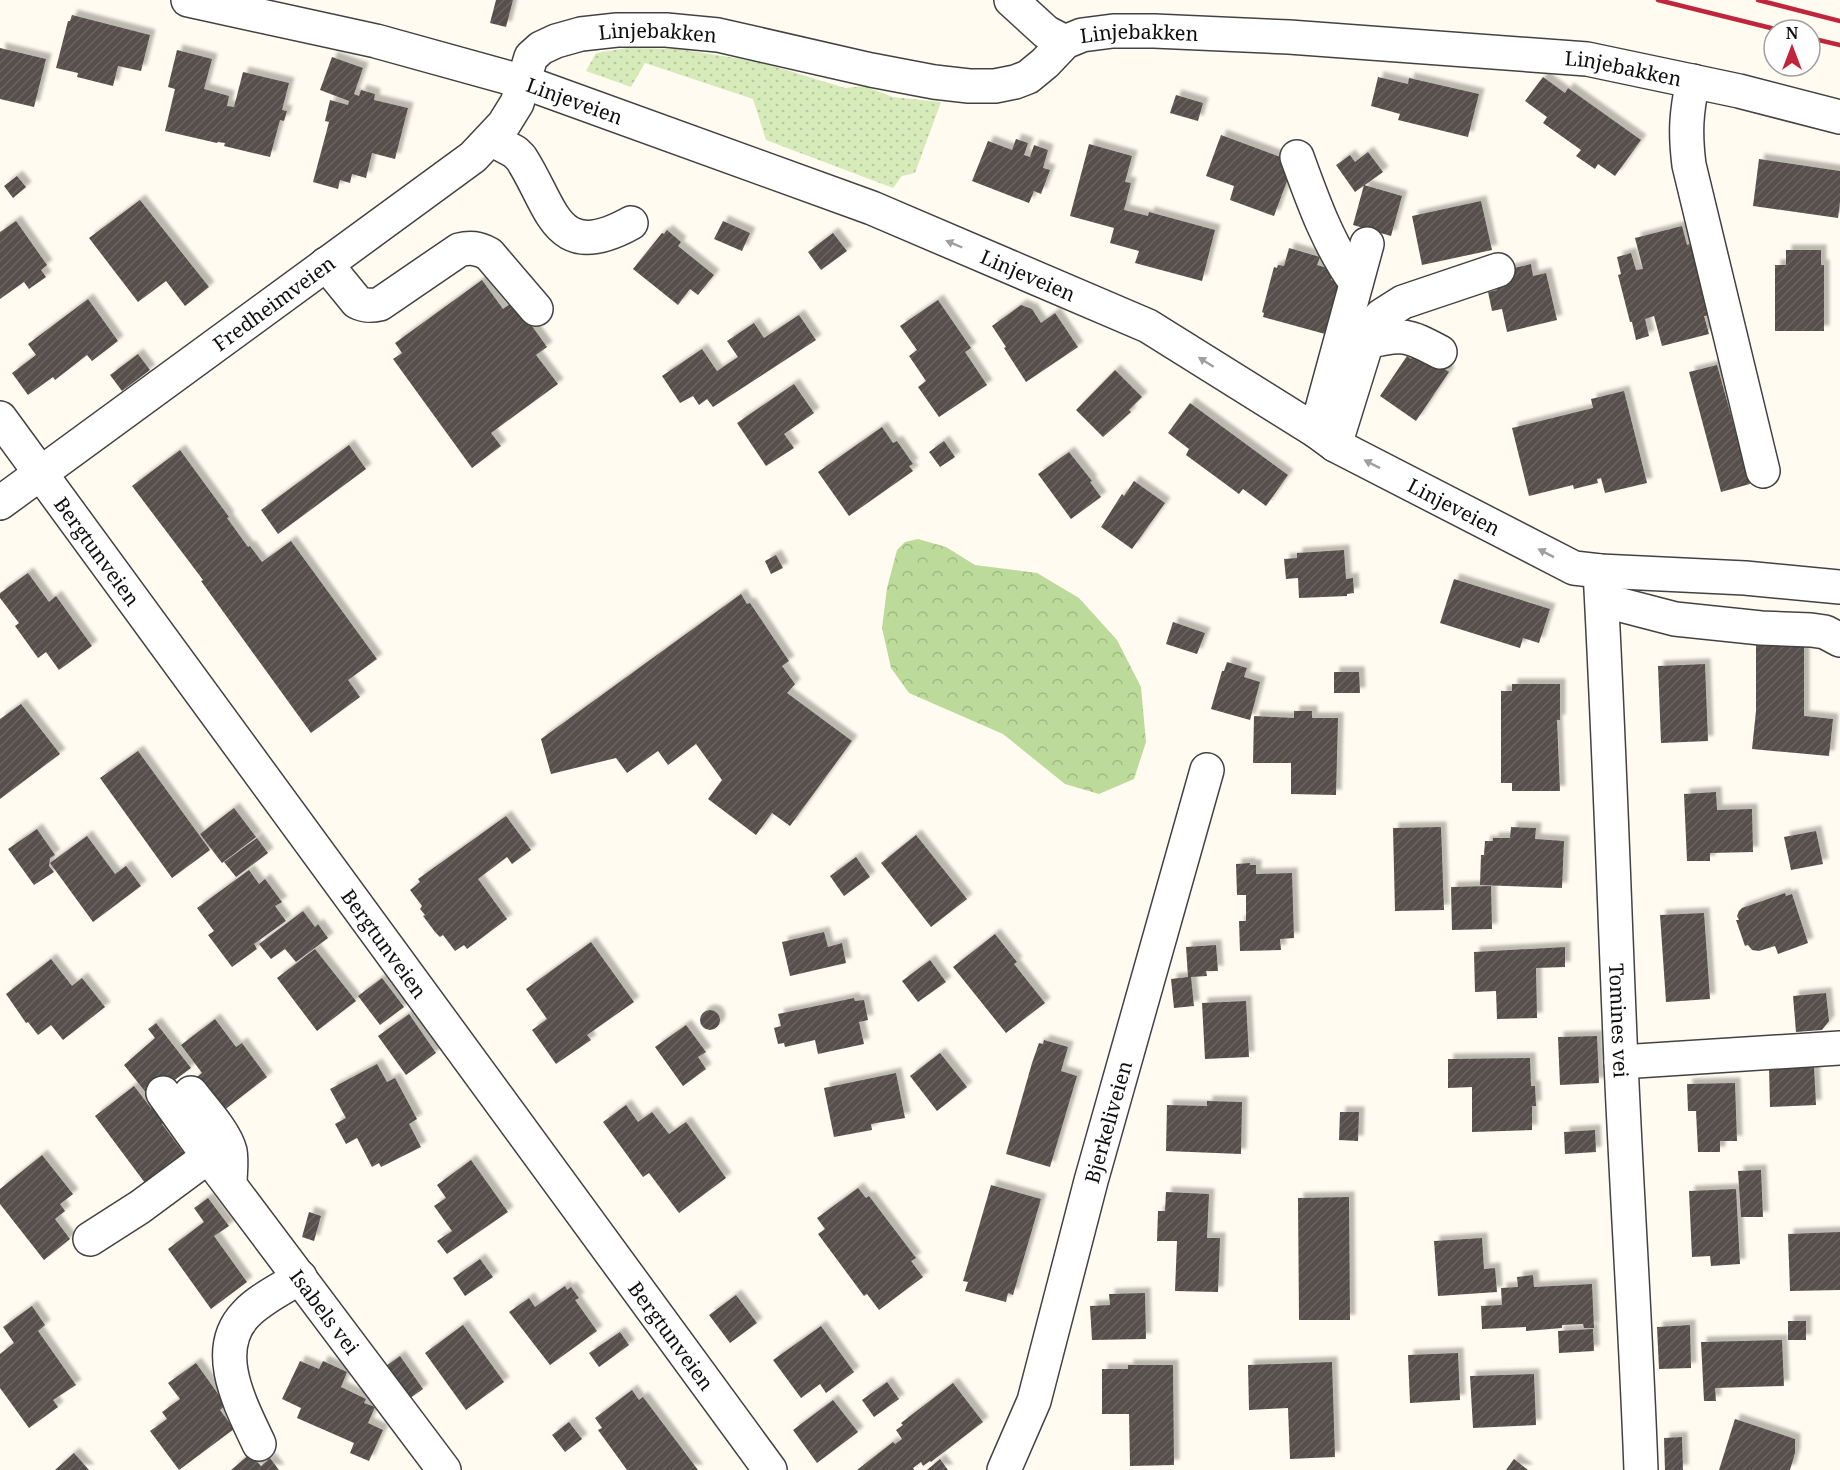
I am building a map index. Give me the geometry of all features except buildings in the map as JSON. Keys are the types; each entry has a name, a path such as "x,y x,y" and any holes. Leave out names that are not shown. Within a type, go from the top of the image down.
{"street":[{"name":"Linjeveien","path":"188,0 376,41 524,82 872,208 1148,326 1325,438 1574,568 1601,585 1745,578 1840,587"},
{"path":"1011,0 1046,32 1065,42"},
{"name":"Linjebakken","path":"524,82 531,57 541,48 556,40 581,34 617,30 666,30 718,35 934,82 994,86 1015,82 1028,76 1045,63 1065,42 1082,35 1113,31 1289,37 1587,59 1693,81 1840,117"},
{"name":"Linjebakken","path":"1693,81 1687,107 1685,132 1689,165 1762,471"},
{"name":"Fredheimveien","path":"0,503 473,157 491,139 517,103 524,82"},
{"path":"491,139 521,158 553,219 566,232 578,237 602,237 631,224"},
{"path":"1297,157 1323,228 1339,260 1356,283"},
{"path":"1325,438 1356,283 1367,244"},
{"path":"326,264 357,302 363,305 374,305 380,304 459,250 479,249 489,254 536,309"},
{"path":"1325,438 1374,325 1389,309 1402,302 1498,270"},
{"path":"1367,342 1387,337 1414,338 1440,352"},
{"name":"Bergtunveien","path":"0,418 35,477 770,1470"},
{"path":"0,461 35,477"},
{"path":"1601,585 1647,614 1675,619 1825,632 1840,639"},
{"name":"Tomines vei","path":"1601,585 1641,1470"},
{"name":"Bjerkeliveien","path":"1004,1470 1034,1401 1091,1181 1207,770"},
{"path":"1621,1062 1840,1048"},
{"name":"Isabels vei","path":"230,1184 231,1163 225,1140 175,1089 207,1154 444,1470"},
{"path":"90,1239 140,1207 207,1154"},
{"path":"259,1444 239,1401 232,1379 231,1345 238,1324 246,1314 300,1277"}],"green space":[{"path":"627,48 679,49 760,62 845,88 864,86 893,97 941,102 915,173 902,176 893,188 766,140 753,99 645,63 631,87 586,71 596,53"},
{"path":"918,539 946,547 975,565 1037,573 1079,598 1117,640 1141,687 1146,742 1134,779 1099,794 1065,784 1003,734 909,693 891,668 882,628 887,588 897,550 905,542"}],"railway":[{"path":"1658,0 1762,26"},
{"path":"1758,0 1840,21"},
{"path":"1822,41 1840,45"}]}
